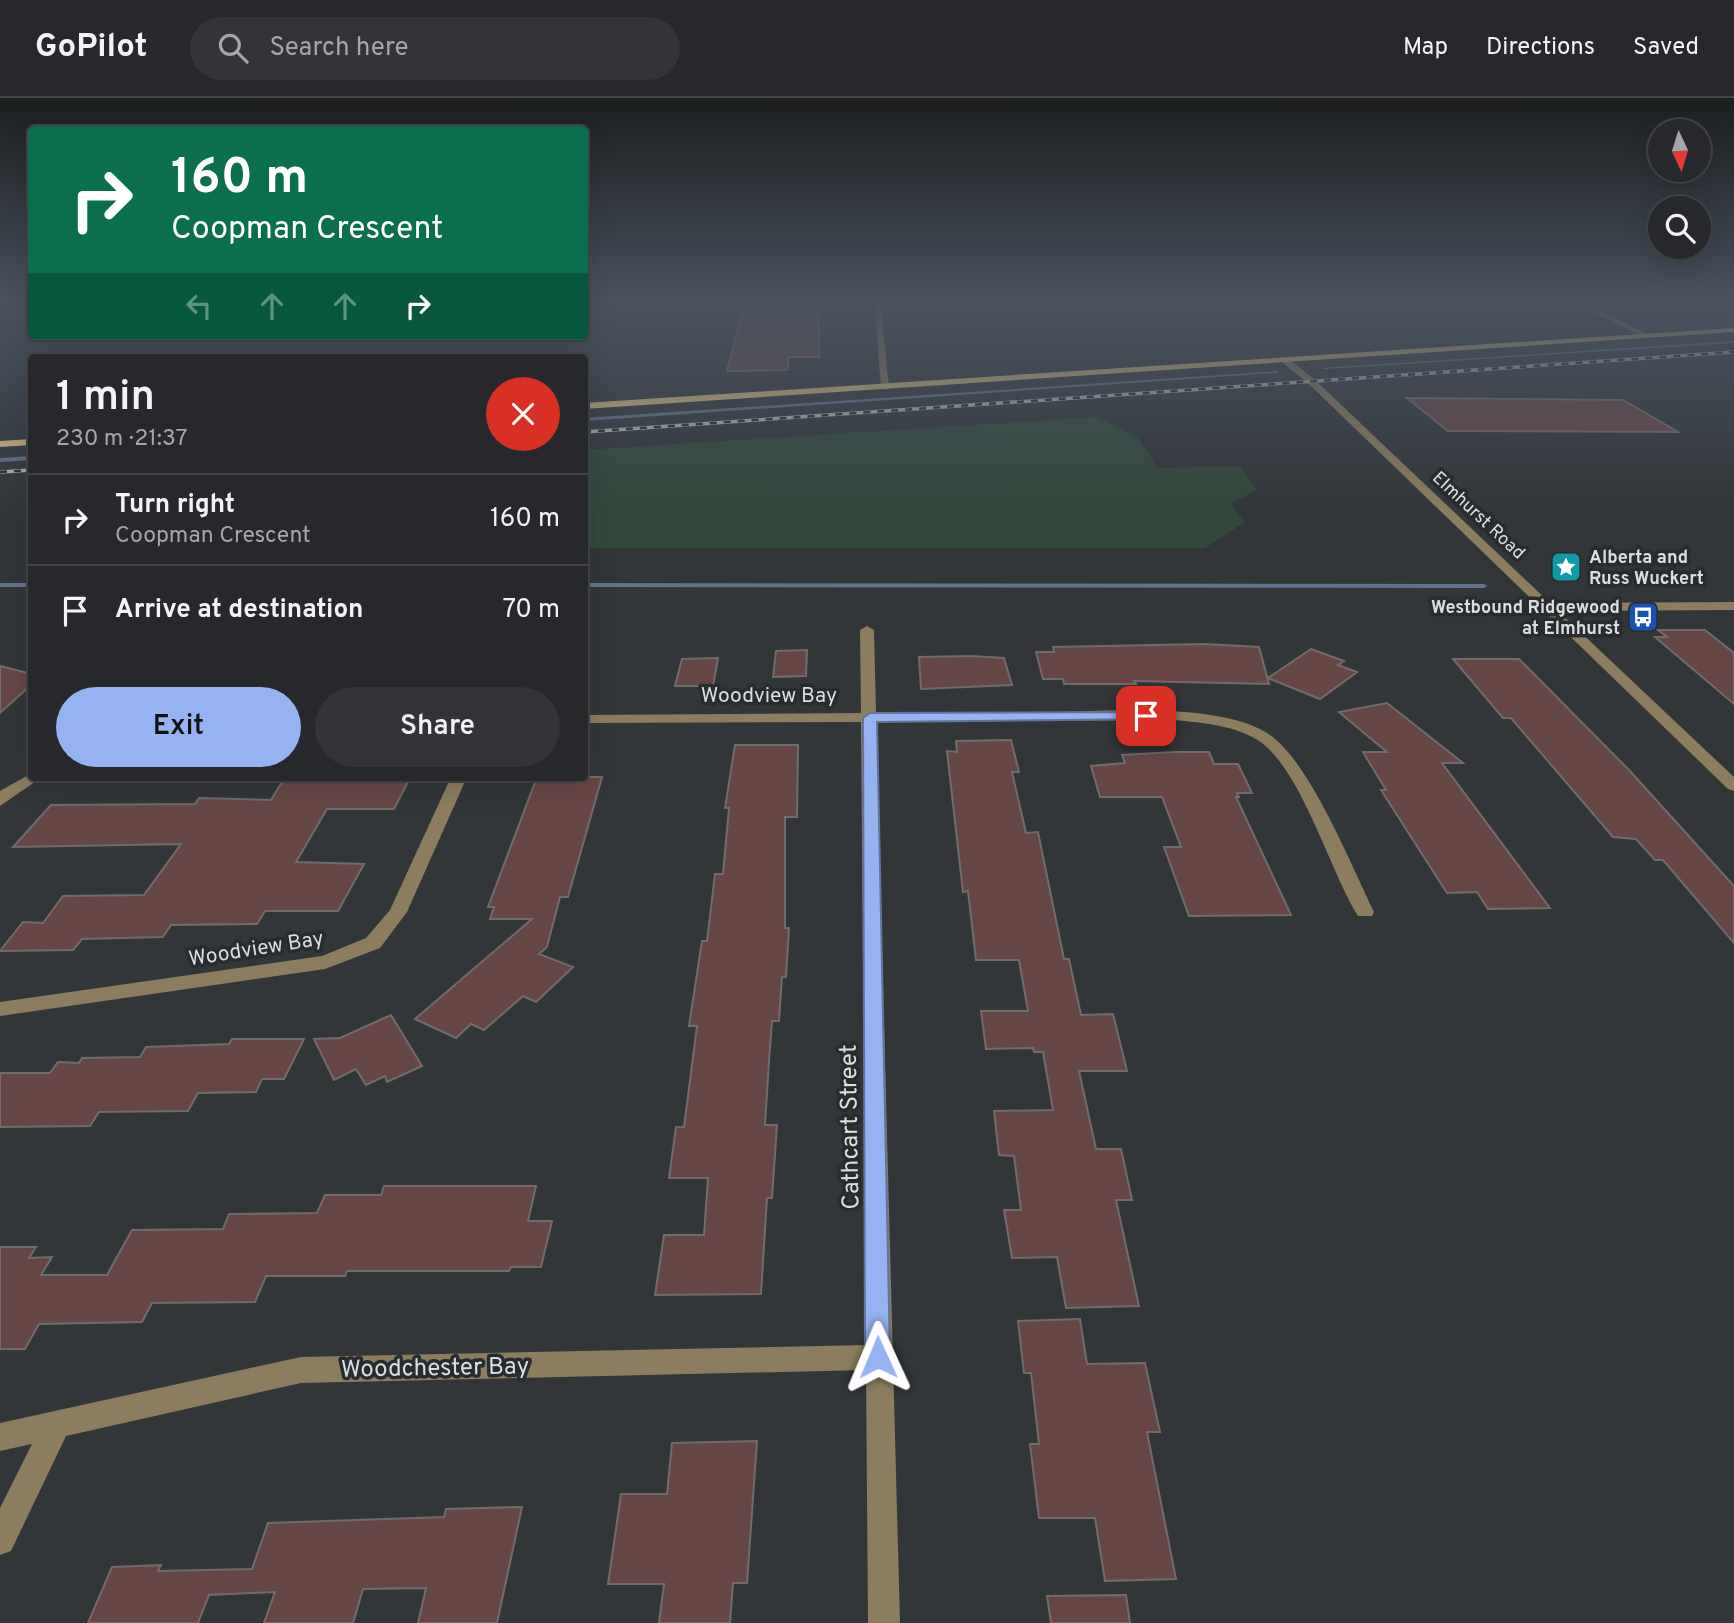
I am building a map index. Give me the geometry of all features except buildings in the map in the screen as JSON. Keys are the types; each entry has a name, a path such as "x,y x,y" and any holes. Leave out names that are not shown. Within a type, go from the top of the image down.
{"main road":[{"path":"588,406 1105,372"},
{"path":"0,444 28,442"}],"street":[{"path":"884,372 885,387"},
{"name":"Elmhurst Road","path":"1299,372 1734,786"},
{"path":"1548,607 1734,606"},
{"name":"Cathcart Street","path":"867,630 884,1623"},
{"name":"Woodview Bay","path":"588,719 1174,716 1223,721 1268,741 1290,766 1365,912"},
{"path":"0,801 10,790 28,780"},
{"name":"Woodview Bay","path":"0,1009 326,962 373,943 398,912 457,781"},
{"name":"Woodchester Bay","path":"0,1437 301,1370 878,1357"},
{"path":"0,1540 58,1423"}],"green space":[{"path":"1098,417 1137,437 1158,468 1240,466 1257,490 1230,504 1245,522 1205,548 588,548 588,450"}],"waterway":[{"path":"588,420 1275,372"},
{"path":"0,460 28,458"},
{"path":"0,585 28,585"},
{"path":"588,585 1484,586"}],"railway":[{"path":"588,432 1444,372"},
{"path":"0,472 28,470"}],"place":[{"name":"Alberta and Russ Wuckert","path":"1566,567"},
{"name":"Westbound Ridgewood at Elmhurst","path":"1643,617"}],"route":[{"path":"878,1357 870,718 1146,716"}]}
